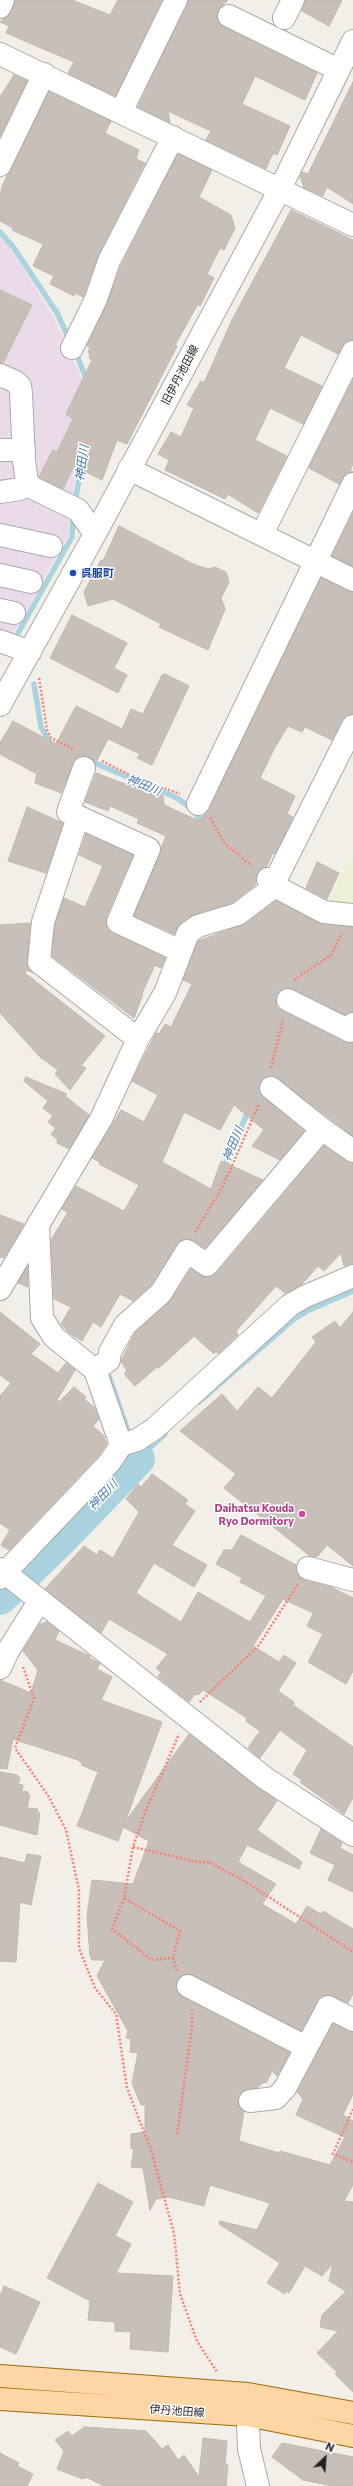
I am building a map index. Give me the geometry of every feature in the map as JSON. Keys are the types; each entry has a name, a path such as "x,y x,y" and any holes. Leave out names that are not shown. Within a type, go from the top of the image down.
{"main road":[{"name":"伊丹池田線","path":"0,2376 248,2394 353,2413"},
{"name":"伊丹池田線","path":"0,2399 247,2415 353,2436"}],"street":[{"path":"0,7 3,0"},
{"path":"121,112 176,0"},
{"path":"229,16 339,70"},
{"name":"旧伊丹池田線","path":"0,705 30,652 90,527 130,469 280,189 353,41"},
{"path":"0,54 353,225"},
{"path":"0,165 44,74"},
{"path":"72,348 96,299 108,260 173,137"},
{"path":"262,534 353,352"},
{"path":"0,374 20,386 24,450 28,483 33,488 78,510 90,527"},
{"path":"0,450 24,450"},
{"path":"130,469 353,580"},
{"path":"0,492 20,489 28,483"},
{"path":"198,804 353,484"},
{"path":"0,535 51,546"},
{"path":"0,575 31,582"},
{"path":"0,640 30,652"},
{"path":"0,1289 101,1119 138,1040 165,993 184,940 192,930 243,911 267,893 271,882 353,726"},
{"path":"87,760 68,812 149,849 118,922 180,951"},
{"path":"78,817 43,922 39,962 138,1040"},
{"path":"271,882 324,912 353,915"},
{"path":"288,1000 350,1031 353,1024"},
{"path":"271,1088 322,1129 353,1151"},
{"path":"96,1370 109,1360 110,1352 125,1325 161,1293 187,1251 207,1265 322,1129"},
{"path":"38,1224 41,1311 45,1325 54,1337 96,1370 129,1442"},
{"path":"353,1276 306,1296 290,1305 154,1429 129,1442 4,1574 265,1778 353,1835"},
{"path":"308,1568 353,1580"},
{"path":"4,1660 35,1597"},
{"path":"188,1986 306,2047"},
{"path":"250,2101 276,2098 285,2088 328,2007 353,2020"},
{"path":"248,2394 247,2415 249,2449 258,2486"}],"path":[{"path":"30,652 39,672 47,730 51,738 87,760 180,793 198,804 225,844 271,882"},
{"path":"173,1958 152,1960 112,1929 124,1898 133,1847 186,1716 258,1645 308,1568"},
{"path":"4,1660 26,1669 34,1698 15,1748 49,1798 66,1830 79,1890 79,1948 94,1988 116,2014 127,2088 151,2150 174,2233 180,2294 197,2341 220,2375 221,2392"},
{"path":"133,1847 193,1861 211,1863 246,1882 353,1952"},
{"path":"124,1898 180,1931 173,1958 175,1969 188,1986 192,2007 192,2028 177,2134"},
{"path":"353,2109 333,2154 353,2162"}],"shaded area":[{"path":"0,237 11,249 53,316 84,383 77,467 73,494 80,498 87,507 74,523 69,521 69,534 12,636 0,632"}],"green space":[{"path":"353,852 353,910 328,905"}],"building":[{"path":"15,0 72,0 110,15 118,0 162,0 115,96 68,73 74,62 6,33 9,26 0,22 11,12"},
{"path":"188,0 228,0 218,10 217,16 223,27 317,73 305,100 255,76 242,104 290,126 277,155 274,153 266,169 206,140 211,131 168,111 170,123 138,107"},
{"path":"305,0 342,0 329,26 302,11"},
{"path":"14,75 27,81 0,136 0,97"},
{"path":"353,82 353,204 327,187 323,196 304,188 300,176 302,172 308,174"},
{"path":"49,92 111,121 105,133 139,150 136,159 145,163 98,255 83,297 75,293 74,296 50,284 54,276 33,266 43,244 12,230 13,228 0,221 0,195 3,184"},
{"path":"178,154 212,170 199,197 231,215 235,228 224,250 220,248 207,274 214,278 200,306 198,304 175,345 177,346 127,444 117,440 102,480 74,466 63,489 39,477 53,450 57,452 73,419 66,414 92,360 89,358 90,354 88,353 90,348 87,346 107,304 121,266"},
{"path":"291,210 353,240 353,340 346,342 338,354 301,335 284,368 322,386 303,424 270,408 255,440 287,456 258,513 228,494 225,499 165,470 169,460 158,454 171,432 181,437 194,408 187,405 201,381 204,383 232,320"},
{"path":"0,290 32,305 3,363 0,363"},
{"path":"353,380 353,464 350,470 353,472 346,474 339,484 309,468"},
{"path":"353,513 353,566 332,556"},
{"path":"119,526 195,565 209,569 215,567 226,572 229,582 221,598 225,609 208,650 159,627 161,624 113,599 88,606 84,592 101,560 103,561"},
{"path":"321,578 353,592 353,714 346,715 332,740 305,727 302,732 288,726 274,749 260,778 295,796 287,814 293,817 275,854 273,853 266,867 258,872 255,885 232,903 191,916 181,923 174,934 134,916 166,836 137,823 139,819 110,806 108,811 85,802 96,773 128,785 130,782 163,796 164,805 199,821 209,809"},
{"path":"72,615 127,643 114,668 127,675 118,693 50,658"},
{"path":"165,674 189,686 152,765 137,758 140,754 108,739 95,764 88,756 76,759 61,793 35,783 37,774 0,754 0,743 13,721 56,744 76,706 122,729 131,709 143,714 162,675"},
{"path":"27,807 63,823 46,873 8,861"},
{"path":"86,834 133,855 106,917 108,929 165,958 161,968 155,965 142,993 143,994 134,1018 52,956 55,925 64,898 85,907 103,866 79,855"},
{"path":"317,862 339,873 327,899 306,888"},
{"path":"276,901 318,923 353,927 353,1012 345,1015 288,988 281,990 276,1000 277,1007 282,1011 344,1042 353,1043 353,1136 273,1076 261,1080 260,1093 304,1131 280,1160 252,1146 264,1130 234,1105 220,1130 184,1112 162,1162 211,1189 221,1161 263,1180 205,1248 188,1239 181,1240 151,1285 133,1301 120,1294 101,1327 93,1322 82,1341 69,1333 61,1324 71,1307 54,1299 51,1240 68,1212 62,1209 76,1186 124,1211 139,1185 99,1164 100,1162 92,1158 121,1110 144,1122 158,1095 132,1081 156,1033 159,1034 165,1024 171,1027 192,984 183,980 198,941 245,924"},
{"path":"30,923 27,961 28,967 33,973 27,970 25,973 105,1036 81,1066 86,1068 70,1090 55,1074 58,1070 40,1057 0,1013 0,925"},
{"path":"26,1077 67,1094 65,1096 89,1115 69,1149 57,1143 58,1140 51,1134 56,1128 48,1122 53,1116 43,1108 48,1101 24,1081"},
{"path":"324,1146 346,1161 353,1163 353,1264 344,1266 341,1253 324,1271 318,1266 301,1285 285,1293 276,1286 236,1331 238,1335 218,1354 216,1351 214,1354 194,1336 159,1368 157,1367 135,1386 124,1374 127,1371 121,1361 135,1333 169,1302 191,1269 205,1277 217,1273"},
{"path":"0,1215 24,1224 4,1258 0,1257"},
{"path":"27,1267 28,1287 18,1283"},
{"path":"0,1312 40,1344 31,1354 58,1373 66,1363 75,1370 57,1400 59,1402 74,1387 86,1397 84,1399 94,1407 99,1419 93,1426 105,1437 104,1439 107,1443 100,1454 9,1550 1,1545 10,1530 0,1523 0,1396 11,1383 0,1375"},
{"path":"353,1312 353,1566 327,1545 317,1557 310,1556 224,1488 236,1474 180,1431 222,1394 237,1411 258,1387 272,1398 316,1342 312,1337 335,1321 340,1328"},
{"path":"152,1474 188,1500 185,1504 195,1511 172,1545 207,1565 194,1587 154,1563 136,1593 181,1622 198,1592 250,1622 266,1596 240,1582 242,1578 216,1564 224,1550 232,1550 241,1535 296,1565 299,1577 304,1580 331,1587 353,1598 353,1671 346,1684 308,1662 323,1634 307,1626 313,1614 311,1612 283,1599 253,1646 279,1662 284,1655 296,1663 278,1691 294,1702 293,1705 353,1747 353,1798 344,1814 300,1782 302,1780 293,1774 307,1750 280,1730 260,1758 248,1748 260,1731 246,1721 247,1718 203,1690 198,1695 195,1694 189,1702 158,1677 161,1672 156,1668 168,1654 109,1619 101,1633 45,1589 84,1546 97,1555 100,1550 113,1558 139,1512 126,1499 138,1484 141,1487"},
{"path":"47,1622 59,1631 55,1640 90,1656 89,1658 100,1663 97,1669 112,1677 101,1700 162,1722 125,1822 189,1734 277,1801 257,1830 302,1862 299,1869 247,1845 238,1862 276,1884 262,1904 296,1924 307,1906 321,1914 323,1911 353,1929 353,1994 348,2003 333,1996 321,1997 301,2031 193,1975 181,1976 176,1986 177,1992 182,1997 290,2053 277,2076 272,2071 266,2083 264,2082 257,2088 243,2091 238,2102 244,2111 239,2141 279,2153 280,2151 330,2165 345,2137 296,2115 303,2099 297,2092 333,2024 353,2032 353,2094 343,2115 353,2121 353,2185 344,2201 353,2202 353,2392 335,2374 337,2372 317,2353 338,2331 320,2327 322,2315 346,2291 329,2281 333,2263 322,2276 305,2266 289,2293 286,2291 285,2294 267,2283 280,2263 219,2224 220,2221 257,2230 270,2203 210,2185 204,2206 169,2197 156,2199 150,2210 143,2168 131,2167 134,2148 131,2149 131,2134 145,2132 145,2105 141,2105 132,2083 138,2053 130,2052 131,2039 126,2038 128,2031 97,1976 105,1960 92,1960 90,1956 87,1916 92,1880 133,1884 149,1841 123,1827 118,1841 77,1826 98,1772 81,1765 82,1763 78,1760 13,1739 7,1769 0,1768 0,1680 31,1693 38,1670 23,1651 40,1624"},
{"path":"0,1772 17,1775 20,1778 18,1784 23,1785 22,1791 28,1792 27,1795 30,1795 27,1808 38,1809 37,1812 40,1813 37,1835 0,1825"},
{"path":"321,1829 342,1843 340,1848 353,1855 353,1892 328,1880 335,1865 310,1853"},
{"path":"27,1854 41,1856 31,1905 20,1902 16,1962 0,1961 0,1857 25,1863"},
{"path":"98,2183 133,2202 115,2236 131,2244 116,2273 173,2276 168,2352 130,2349 131,2332 115,2331 115,2322 88,2320 90,2301 47,2278"},
{"path":"4,2286 40,2302 16,2354 0,2347 0,2296"},
{"path":"84,2427 146,2431 162,2449 168,2445 178,2460 184,2455 199,2477 203,2438 227,2441 225,2465 228,2465 226,2486 104,2486 86,2477 83,2479 57,2469 64,2451 55,2440 68,2431 72,2436"},
{"path":"282,2443 353,2457 353,2486 333,2486 303,2480 272,2457"},
{"path":"0,2453 19,2463 17,2466 33,2474 27,2486 0,2486"}],"waterway":[{"name":"神田川","path":"0,232 14,248 57,313 69,339"},
{"name":"神田川","path":"76,353 87,381"},
{"name":"神田川","path":"75,503 82,462"},
{"name":"神田川","path":"18,633 72,537 73,516"},
{"name":"神田川","path":"34,684 41,727 51,744"},
{"name":"神田川","path":"90,761 177,798 192,809 204,825"},
{"name":"神田川","path":"223,1170 249,1109"},
{"path":"199,1402 293,1320 307,1311 353,1291"},
{"name":"神田川","path":"106,1368 130,1437"},
{"path":"133,1445 138,1459 165,1434"},
{"name":"神田川","path":"0,1598 64,1536 138,1459"}],"place":[{"name":"呉服町","path":"73,573"},
{"name":"Daihatsu Kouda Ryo Dormitory","path":"302,1514"}]}
